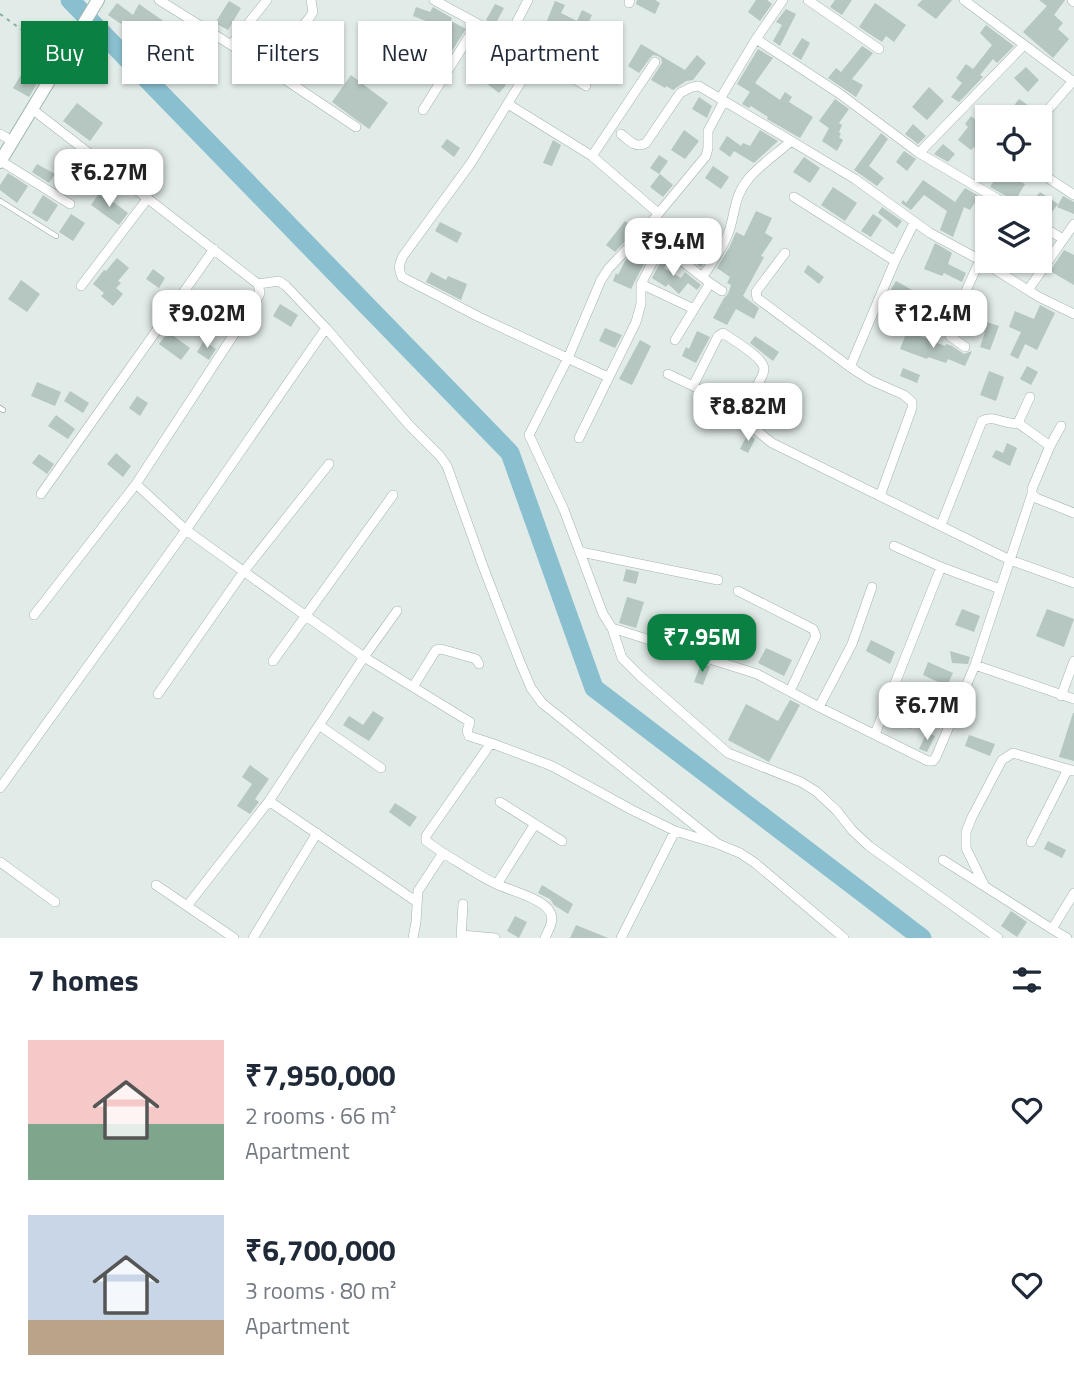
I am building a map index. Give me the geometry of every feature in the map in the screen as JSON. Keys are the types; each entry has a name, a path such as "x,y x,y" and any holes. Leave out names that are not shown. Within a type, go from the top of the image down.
{"main road":[{"path":"85,21 95,5"},
{"path":"0,161 47,84"}],"street":[{"path":"159,0 231,46 267,0"},
{"path":"307,21 313,12 311,0"},
{"path":"434,0 472,21"},
{"path":"518,21 528,0"},
{"path":"808,0 878,48"},
{"path":"964,0 1073,81 1052,106"},
{"path":"778,1 722,100 708,131 706,156 605,274 568,358 529,435 552,482 622,658 728,753 801,782 817,792 869,846 998,938"},
{"path":"756,39 840,94 919,153 992,196"},
{"path":"423,110 466,42"},
{"path":"919,153 1024,45"},
{"path":"592,156 655,62"},
{"path":"292,84 356,127"},
{"path":"520,84 471,163 403,257 399,271 402,277 479,317 608,377"},
{"path":"621,134 636,146 646,143 680,93 699,86 855,179 914,223 975,257"},
{"path":"508,104 592,156 657,213"},
{"path":"32,109 258,284 260,293 136,484 34,615"},
{"path":"0,134 12,141"},
{"path":"675,340 694,309 729,232 740,192 750,177 791,141"},
{"path":"0,161 70,204"},
{"path":"1052,181 1074,195"},
{"path":"794,197 895,261"},
{"path":"81,286 148,198"},
{"path":"850,367 914,223"},
{"path":"1028,290 1074,224"},
{"path":"644,231 722,290"},
{"path":"1052,232 1063,239"},
{"path":"579,438 636,322 641,304 641,284 662,246"},
{"path":"41,494 214,249"},
{"path":"785,253 756,292 757,298 850,367 870,380 904,395 912,402 880,496"},
{"path":"965,347 950,336 949,328 975,271"},
{"path":"1001,273 1053,305 1074,314"},
{"path":"258,284 274,281 282,283 326,328 447,466 498,604 531,688 537,696 559,718 718,844"},
{"path":"641,284 694,309"},
{"path":"0,788 186,530 326,328"},
{"path":"693,386 718,336 723,333 757,358 764,368 742,416"},
{"path":"668,374 742,416 752,428 772,443 1010,560 1074,583"},
{"path":"1018,423 1030,397"},
{"path":"941,525 982,422 987,418 1011,424 1018,423 1050,446"},
{"path":"612,628 757,674 923,760 933,761 975,665 1032,489 1061,426"},
{"path":"158,694 244,570 329,464"},
{"path":"136,484 186,530 306,616 364,657 470,722 467,732 469,736 552,766 675,831 740,853 844,938"},
{"path":"1032,494 1074,513"},
{"path":"273,660 394,495"},
{"path":"894,546 1000,589"},
{"path":"580,552 718,580"},
{"path":"875,734 941,567"},
{"path":"819,707 852,644 872,587"},
{"path":"738,591 813,629 816,636 790,691"},
{"path":"187,906 269,801 397,611"},
{"path":"413,687 436,650 476,659 480,664"},
{"path":"1061,696 1074,661"},
{"path":"975,665 1074,699"},
{"path":"319,725 381,768"},
{"path":"491,743 426,836 426,841 497,884 530,897 548,908 552,922 545,938"},
{"path":"984,885 966,848 966,832 1002,760 1013,754 1071,771 1031,842"},
{"path":"269,801 417,902"},
{"path":"500,802 562,841"},
{"path":"497,884 535,824"},
{"path":"621,938 675,831"},
{"path":"253,938 317,833"},
{"path":"413,938 418,891 443,853"},
{"path":"943,860 1067,938"},
{"path":"0,862 55,902"},
{"path":"156,885 234,938"},
{"path":"1052,929 1074,893"},
{"path":"463,904 461,937 495,938"}],"lane":[{"path":"0,201 56,236"}],"path":[{"path":"0,14 21,29"}],"building":[{"path":"637,0 655,0 660,3 655,14 636,4"},
{"path":"756,0 767,0 772,4 760,21 748,12"},
{"path":"835,0 852,0 842,15 830,7"},
{"path":"922,0 952,0 936,19 917,5"},
{"path":"1039,0 1065,0 1054,15 1063,23 1058,29 1069,39 1053,58 1023,32 1047,6"},
{"path":"229,1 241,8 228,30 216,21"},
{"path":"555,1 565,5 561,13 577,21 547,21"},
{"path":"117,3 133,15 139,4 163,21 124,20 121,24 108,15"},
{"path":"875,3 906,25 894,42 886,36 882,42 859,27"},
{"path":"495,4 504,8 497,21 486,20"},
{"path":"416,7 430,12 433,7 452,18 451,21 426,21 413,16"},
{"path":"786,9 796,14 780,46 773,41 782,25 776,22"},
{"path":"582,10 592,15 589,21 577,21"},
{"path":"452,22 466,29 452,51"},
{"path":"986,25 1014,46 997,63 993,59 980,75 983,77 959,102 951,97 962,83 956,78 966,64 973,69 992,45 980,33"},
{"path":"802,38 810,43 801,60 792,54"},
{"path":"641,44 685,70 697,55 706,63 693,80 686,81 673,90 666,86 665,88 651,80 662,63 658,56 653,55 639,73 628,66"},
{"path":"862,46 873,53 852,79 863,85 856,97 828,78 836,68 841,72"},
{"path":"758,49 773,58 755,83 780,100 785,92 792,97 789,102 813,117 800,138 767,119 768,117 751,106 749,108 742,104 750,92 737,84"},
{"path":"1026,67 1039,80 1028,92 1014,78"},
{"path":"21,75 21,84 37,84 29,97 13,88"},
{"path":"351,75 358,80 358,84 363,84 388,103 369,129 332,102"},
{"path":"487,84 505,84 499,93"},
{"path":"929,87 944,101 927,120 912,107"},
{"path":"699,97 712,106 707,118 692,109"},
{"path":"835,99 849,109 839,123 842,125 839,137 843,140 837,151 822,141 829,128 819,121"},
{"path":"1019,99 1028,105 1014,105"},
{"path":"77,103 103,123 90,141 63,121"},
{"path":"971,116 975,119 975,147 971,150 958,140 968,127 965,124"},
{"path":"913,124 926,136 918,144 905,134"},
{"path":"684,130 699,141 685,159 671,150"},
{"path":"760,130 778,141 754,163 734,151 730,157 719,149 727,136 741,146 743,143 750,146"},
{"path":"881,133 888,139 869,166 884,178 877,186 854,170"},
{"path":"447,139 460,148 454,157 441,147"},
{"path":"553,140 561,145 552,166 543,163"},
{"path":"943,144 955,154 948,162 934,154"},
{"path":"904,151 916,159 907,171 896,162"},
{"path":"659,155 668,161 659,174 650,168"},
{"path":"804,157 820,168 810,183 793,172"},
{"path":"37,164 55,174 49,183 32,172"},
{"path":"713,166 729,177 721,189 705,178"},
{"path":"8,173 28,186 17,203 0,190 0,185"},
{"path":"660,174 673,185 663,197 650,187"},
{"path":"923,180 955,202 965,188 979,196 975,196 970,210 964,207 953,237 940,230 947,211 924,195 911,210 901,203 903,200 906,203"},
{"path":"993,182 1025,184 1018,196 1006,196 990,187"},
{"path":"833,187 857,203 845,221 821,205"},
{"path":"100,192 128,213 119,225 91,205"},
{"path":"43,195 58,205 47,222 32,213"},
{"path":"1063,196 1074,202 1074,214 1057,207"},
{"path":"1052,200 1058,204 1052,212"},
{"path":"882,207 902,221 897,228 878,213"},
{"path":"756,211 772,218 765,233 773,238 761,256 764,257 743,296 759,308 754,319 736,309 727,325 713,318 731,285 727,283 730,277 717,268 736,232 744,236"},
{"path":"71,214 85,223 73,241 59,232"},
{"path":"873,214 882,220 871,237 861,231"},
{"path":"625,221 636,230 615,252 606,245"},
{"path":"440,222 462,233 457,243 435,231"},
{"path":"691,235 713,247 701,267 693,261 694,258 682,251"},
{"path":"644,241 652,248 631,289 613,281 625,261"},
{"path":"935,243 952,253 948,264 966,273 962,282 944,273 942,276 924,269"},
{"path":"1064,250 1074,255 1074,285 1052,272"},
{"path":"664,256 669,259 664,268 681,278 685,272 701,285 697,290 688,283 679,294 668,284 666,287 652,278"},
{"path":"117,258 129,268 118,281 121,283 116,288 123,294 113,306 101,296 104,293 93,284"},
{"path":"808,265 824,277 819,284 804,272"},
{"path":"153,269 165,278 159,288 146,279"},
{"path":"431,272 446,280 448,276 467,284 461,300 426,282"},
{"path":"21,280 40,294 27,312 8,299"},
{"path":"896,281 914,291 908,301 890,291"},
{"path":"921,301 939,310 935,319 917,310"},
{"path":"280,304 298,315 291,327 273,316"},
{"path":"1040,305 1055,313 1037,350 1025,344 1018,359 1010,355 1021,332 1009,327 1015,311 1034,319"},
{"path":"971,317 999,326 990,350 980,347 985,332 968,326"},
{"path":"605,328 622,335 615,348 599,341"},
{"path":"697,331 710,337 696,363 682,356 686,347 689,349"},
{"path":"907,331 945,346 952,346 964,354 972,351 965,366 948,359 946,363 928,357 927,359 900,349"},
{"path":"168,332 190,348 181,360 159,344"},
{"path":"755,336 779,352 773,361 750,343"},
{"path":"640,340 651,346 632,385 619,379"},
{"path":"204,341 216,349 209,360 197,352"},
{"path":"1027,366 1038,372 1031,385 1020,379"},
{"path":"903,368 920,375 917,383 900,376"},
{"path":"989,371 1004,377 996,401 980,395"},
{"path":"37,382 61,392 55,406 31,396"},
{"path":"70,391 89,403 83,413 64,401"},
{"path":"137,396 148,403 140,416 129,408"},
{"path":"56,415 75,429 68,439 48,426"},
{"path":"748,433 755,439 748,453 740,449"},
{"path":"1007,443 1017,448 1010,466 992,457 996,450 1003,453"},
{"path":"116,453 131,466 123,477 107,464"},
{"path":"39,454 54,464 47,474 32,463"},
{"path":"626,569 639,572 636,584 623,581"},
{"path":"627,597 644,602 636,628 619,623"},
{"path":"962,609 980,616 974,632 955,625"},
{"path":"1047,609 1074,619 1064,647 1036,636"},
{"path":"871,640 895,652 890,664 866,651"},
{"path":"766,648 792,660 784,676 758,663"},
{"path":"950,651 970,657 968,664 952,663"},
{"path":"928,662 953,673 947,686 923,675"},
{"path":"701,664 710,666 703,685 694,682"},
{"path":"911,695 936,706 932,714 921,710 911,729 894,721 900,709 904,710"},
{"path":"790,700 800,705 769,762 728,740 746,704 778,721"},
{"path":"373,711 384,718 369,741 343,725 349,716 363,725"},
{"path":"1074,713 1074,761 1059,757"},
{"path":"927,732 935,736 927,752 919,749"},
{"path":"969,735 995,744 990,756 965,746"},
{"path":"250,765 269,779 255,799 259,802 250,814 237,806 252,784 242,777"},
{"path":"395,803 417,817 410,827 389,812"},
{"path":"1048,841 1066,850 1062,858 1044,849"},
{"path":"542,885 573,904 568,914 538,893"},
{"path":"1011,911 1027,922 1017,937 1001,926"},
{"path":"515,916 527,922 519,938 507,931"},
{"path":"576,925 608,938 570,938"}],"waterway":[{"path":"70,0 510,453 594,688 922,938"}]}
